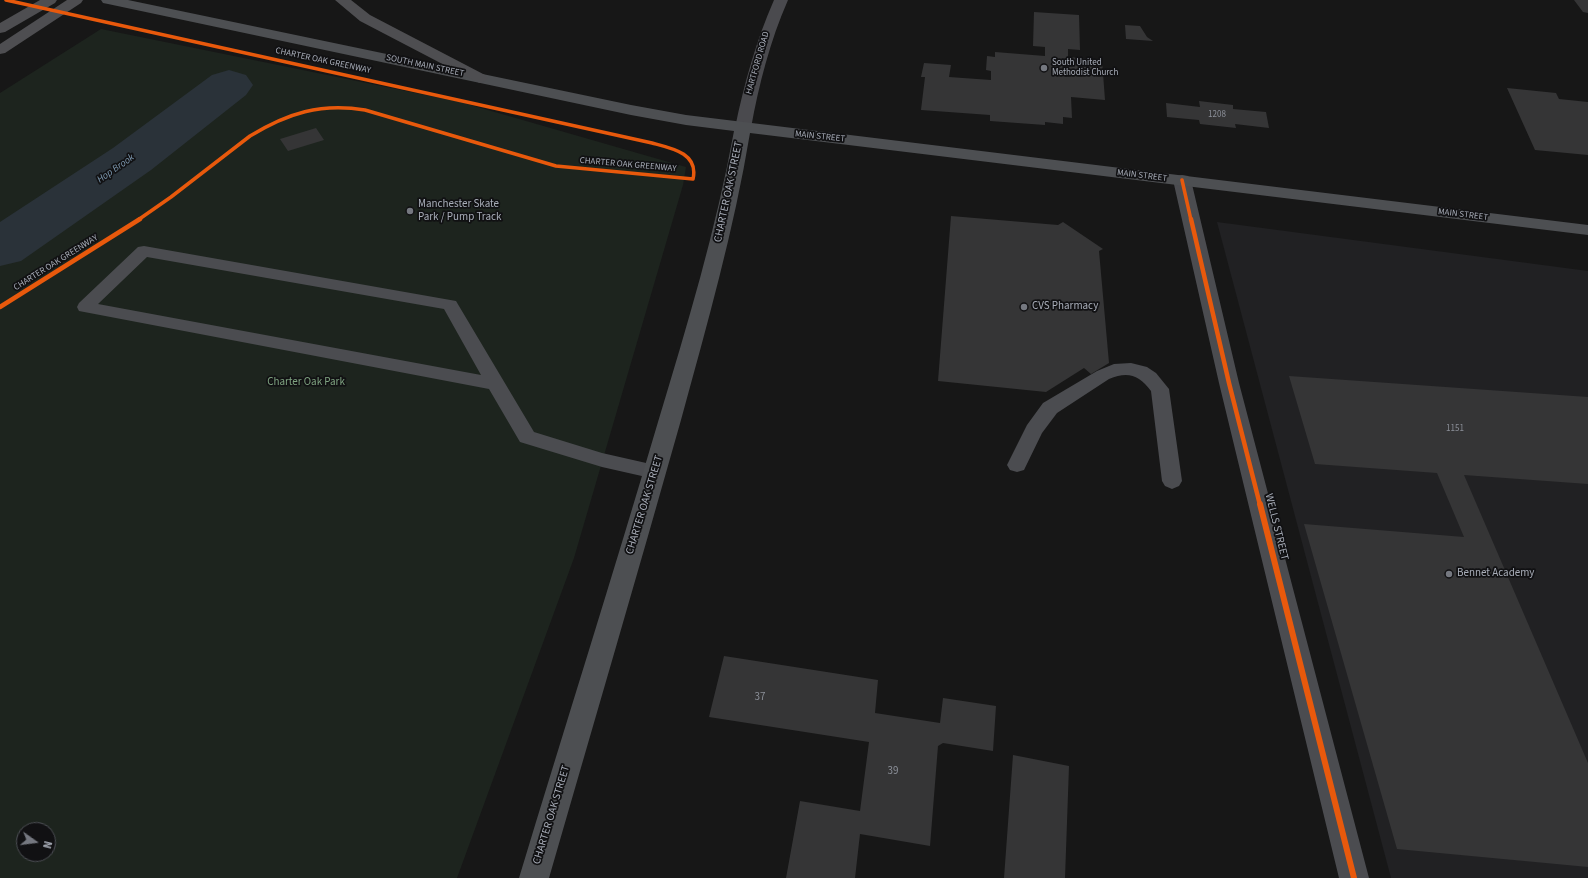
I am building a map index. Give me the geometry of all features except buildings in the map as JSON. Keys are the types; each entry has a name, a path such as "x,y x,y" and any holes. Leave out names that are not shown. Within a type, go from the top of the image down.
{"highway":[{"path":"0,29 50,0"},
{"path":"0,50 76,0"},
{"path":"342,0 365,18 480,78"}],"main road":[{"name":"SOUTH MAIN STREET","path":"108,0 631,110 743,128"},
{"name":"HARTFORD ROAD","path":"743,128 749,94 761,51 781,0"},
{"name":"MAIN STREET","path":"743,128 1588,230"},
{"name":"CHARTER OAK STREET","path":"534,878 656,472 722,230 736,170 743,128"}],"street":[{"name":"WELLS STREET","path":"1182,180 1229,383 1354,878"}],"lane":[{"path":"495,384 85,307 144,251 450,305 527,437 602,460 656,472"},
{"path":"1017,465 1034,430 1050,408 1103,375 1120,369 1131,369 1141,371 1150,377 1160,389 1172,481"}],"shaded area":[{"name":"Bennet Academy","path":"1217,222 1588,271 1588,878 1391,878"}],"green space":[{"name":"Charter Oak Park","path":"101,29 460,102 686,167 683,185 574,558 457,878 0,878 0,93"}],"waterway":[{"name":"Hop Brook","path":"0,248 132,159 229,85"}],"cycle path":[{"name":"CHARTER OAK GREENWAY","path":"0,307 86,254 171,197 236,145 264,127 301,112 321,108 342,107 365,110 556,166 693,179 694,171 694,166 686,155 670,148 652,143 6,0"},
{"path":"1182,180 1229,383 1354,878"}],"place":[{"name":"South United Methodist Church","path":"1044,68"},
{"name":"Manchester Skate Park / Pump Track","path":"410,211"},
{"name":"CVS Pharmacy","path":"1024,307"},
{"name":"Bennet Academy","path":"1449,574"}]}
